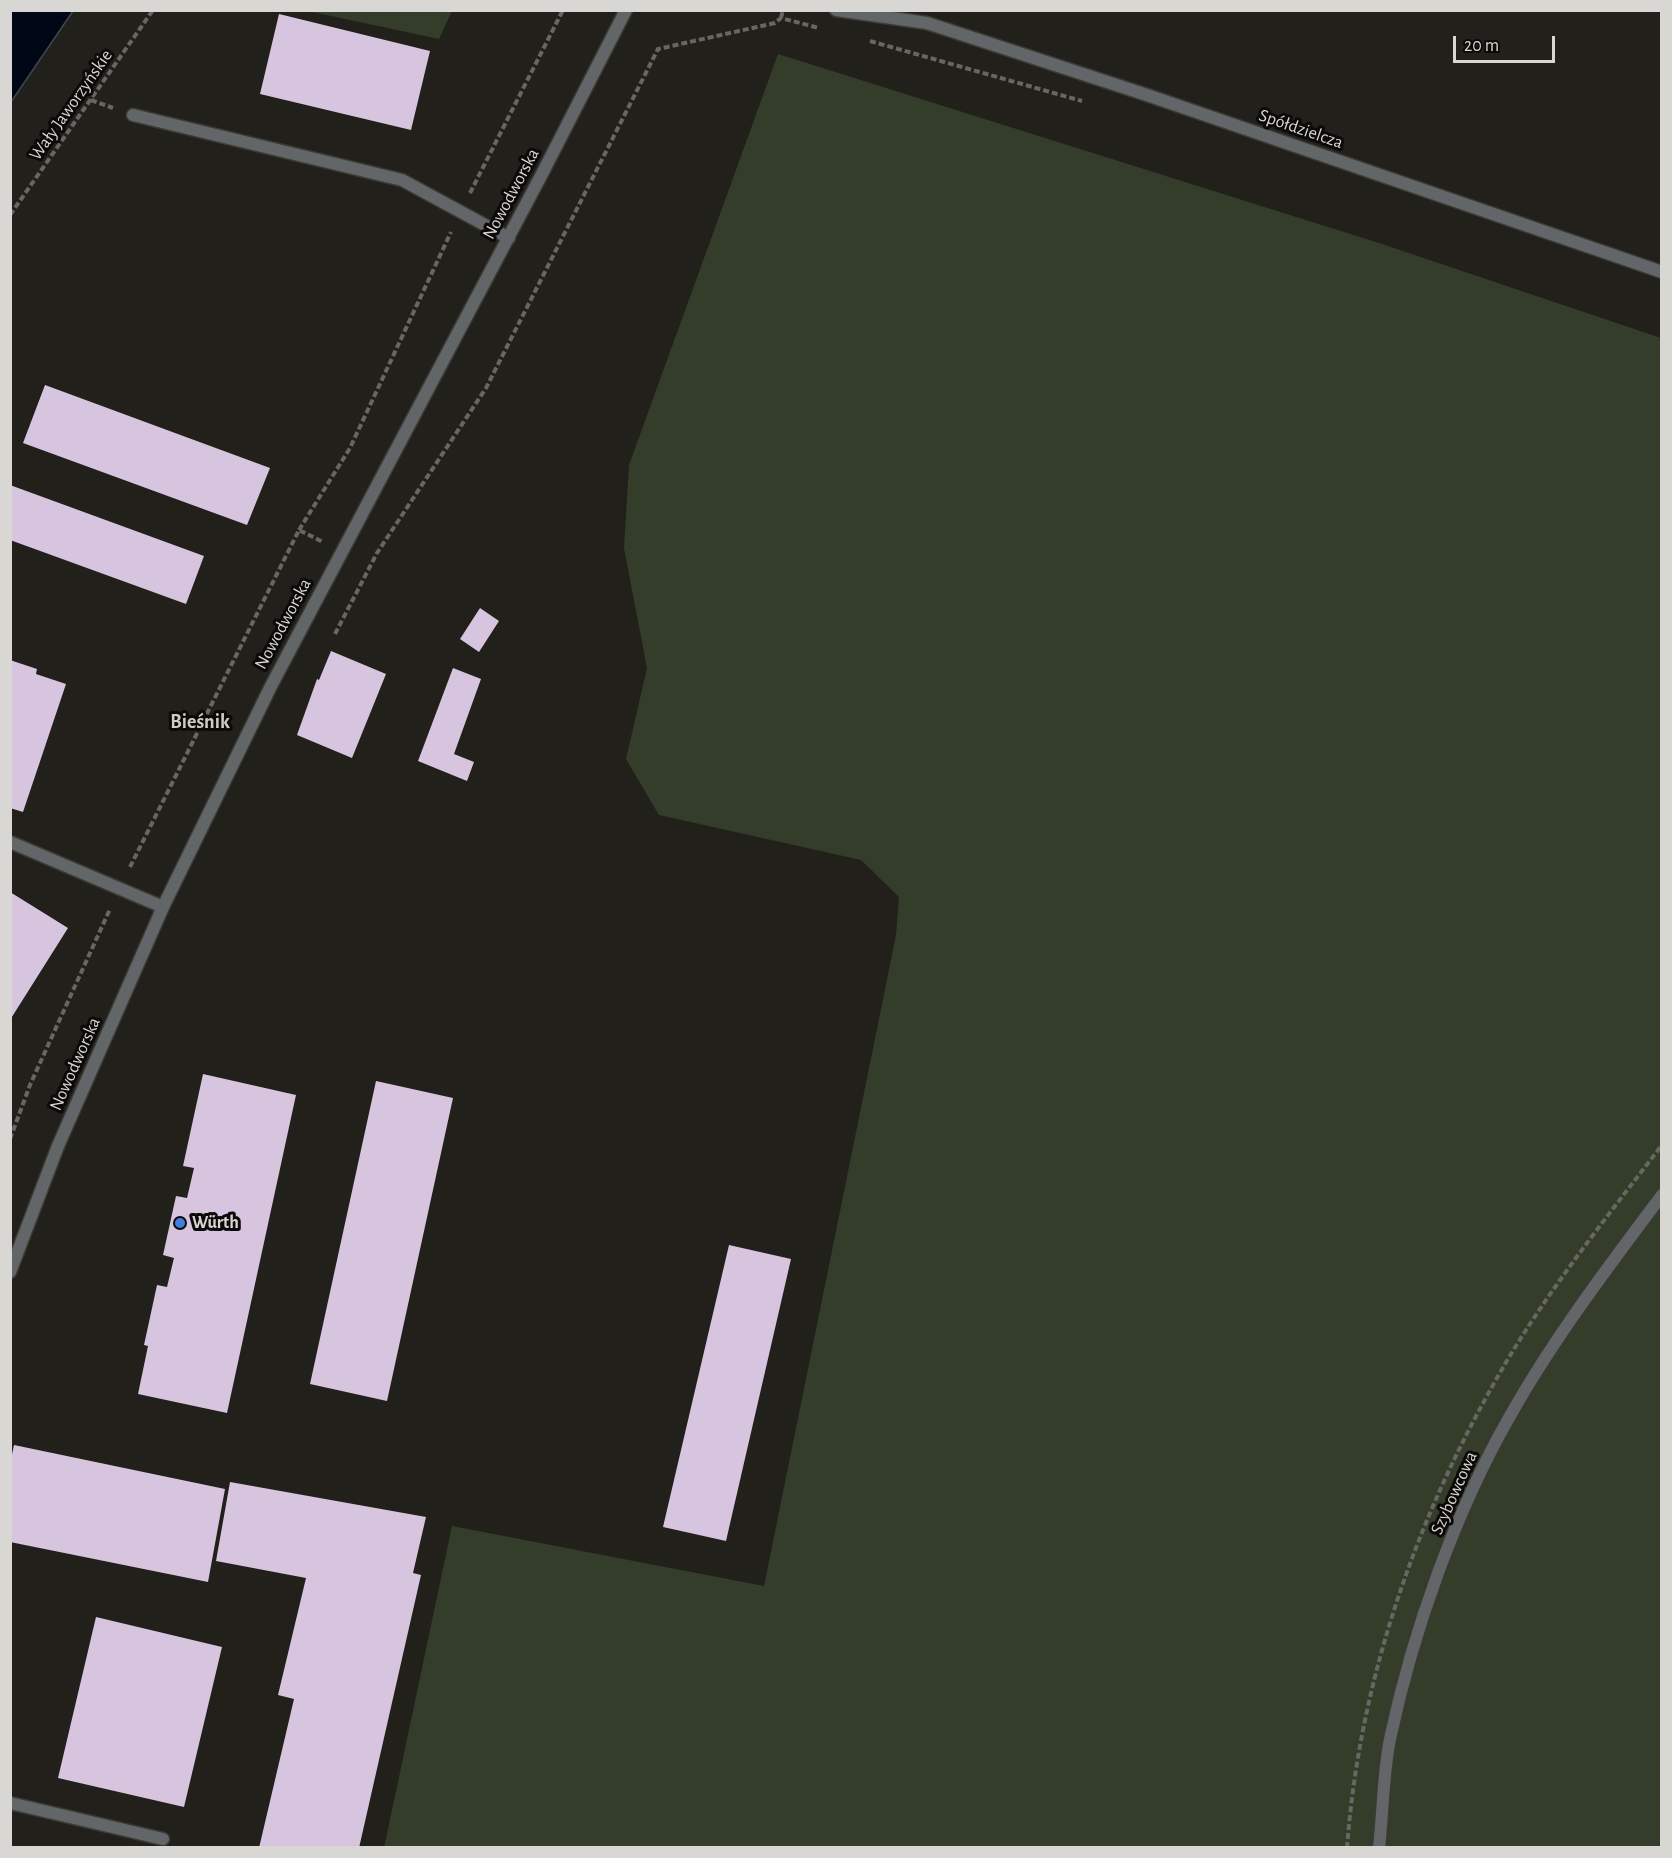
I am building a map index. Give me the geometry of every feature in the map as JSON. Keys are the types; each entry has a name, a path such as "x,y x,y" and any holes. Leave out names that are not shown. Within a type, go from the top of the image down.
{"street":[{"name":"Nowodworska","path":"10,1272 58,1146 163,907 271,686 626,10"},
{"name":"Spółdzielcza","path":"836,10 927,23 1147,95 1662,272"},
{"name":"Spółdzielcza","path":"906,10 927,23"},
{"path":"133,115 402,180 508,238"},
{"path":"10,842 163,907"},
{"name":"Szybowcowa","path":"1379,1848 1390,1741 1411,1656 1447,1554 1480,1476 1509,1417 1555,1341 1662,1195"},
{"path":"10,1803 163,1839"}],"path":[{"name":"Wały Jaworzyńskie","path":"10,215 153,10"},
{"path":"10,1139 30,1085 119,888 299,530 350,448 460,212 564,10"},
{"path":"335,634 370,565 486,388 658,49 775,23 781,18 783,10"},
{"path":"781,18 826,30"},
{"path":"860,39 1084,102"},
{"path":"299,530 370,565"}],"green space":[{"path":"308,11 452,11 439,39"},
{"path":"778,54 1379,243 1661,338 1661,1847 384,1848 452,1526 764,1586 896,935 899,897 861,860 659,815 626,759 647,668 624,548 629,465"}],"water":[{"path":"10,11 73,11 11,102"}],"building":[{"path":"279,14 430,51 411,130 260,94"},
{"path":"45,385 270,468 247,525 23,443"},
{"path":"10,485 204,556 186,604 10,540"},
{"path":"480,608 499,621 479,652 460,639"},
{"path":"331,651 386,674 352,758 297,735 317,679 319,680"},
{"path":"10,660 37,669 36,674 66,684 23,812 10,808"},
{"path":"453,668 481,679 454,754 474,762 467,781 418,761"},
{"path":"10,892 68,928 10,1020"},
{"path":"203,1074 296,1095 227,1413 138,1394 148,1346 144,1345 157,1285 167,1287 174,1258 163,1255 176,1196 187,1198 194,1168 183,1166"},
{"path":"376,1081 453,1098 387,1401 310,1384"},
{"path":"729,1245 791,1259 726,1541 663,1527"},
{"path":"14,1445 225,1489 208,1582 10,1542 10,1464"},
{"path":"230,1482 426,1517 413,1573 421,1575 359,1848 259,1848 294,1699 278,1695 306,1578 216,1561"},
{"path":"96,1617 222,1647 184,1807 58,1778"}],"place":[{"name":"Würth","path":"180,1223"}],"district":[{"name":"Bieśnik","path":"200,722"}]}
